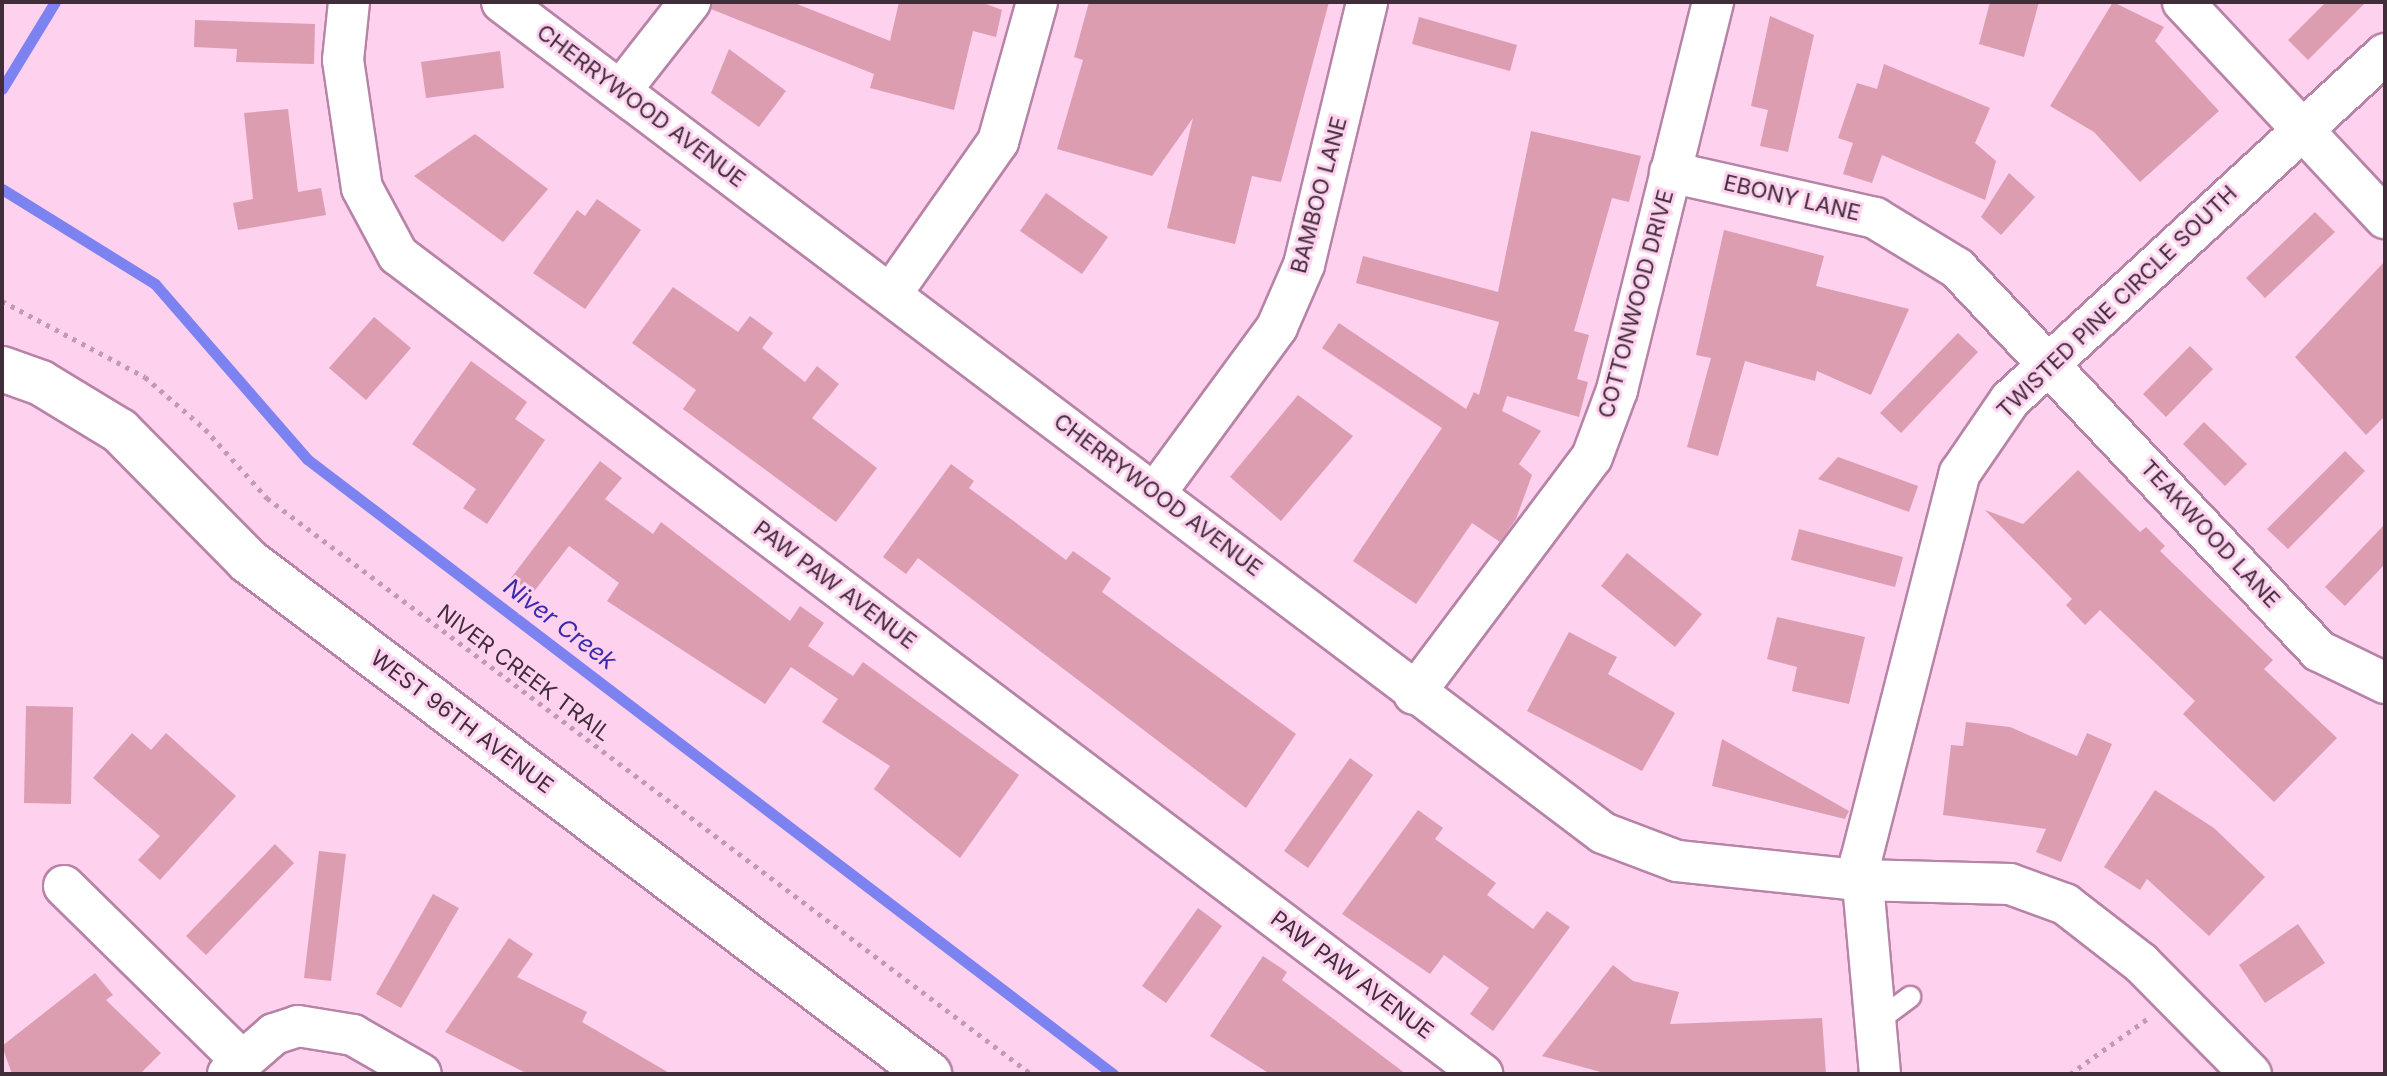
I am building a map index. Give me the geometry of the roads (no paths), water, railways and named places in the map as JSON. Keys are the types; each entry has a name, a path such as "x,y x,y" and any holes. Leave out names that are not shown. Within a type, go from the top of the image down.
{"street":[{"name":"PAW PAW AVENUE","path":"349,2 343,60 362,188 398,255 1482,1074"},
{"name":"CHERRYWOOD AVENUE","path":"502,2 1156,492 1414,694 1571,812 1649,853 1859,880 2010,884 2065,904 2141,963 2251,1074"},
{"path":"621,90 690,2"},
{"path":"891,294 998,142 1037,2"},
{"name":"BAMBOO LANE","path":"1156,492 1277,327 1304,265 1367,2"},
{"name":"COTTONWOOD DRIVE","path":"1414,694 1592,457 1617,390 1713,2"},
{"path":"2183,2 2297,129 2385,218"},
{"name":"TWISTED PINE CIRCLE SOUTH","path":"1880,1074 1859,880 1946,510 1977,442 2051,364 2297,129 2385,54"},
{"name":"EBONY LANE","path":"1670,172 1841,207 1900,230 1957,268 2051,364"},
{"name":"TEAKWOOD LANE","path":"2051,364 2319,651 2385,683"},
{"name":"WEST 96TH AVENUE","path":"2,369 41,383 120,431 248,561 929,1074"},
{"path":"64,886 235,1067 274,1034 298,1026 353,1035 421,1074"}],"lane":[{"path":"1875,1023 1910,997"}],"waterway":[{"path":"2,89 55,2"},
{"name":"Niver Creek","path":"2,189 155,284 307,459 1113,1074"}]}
